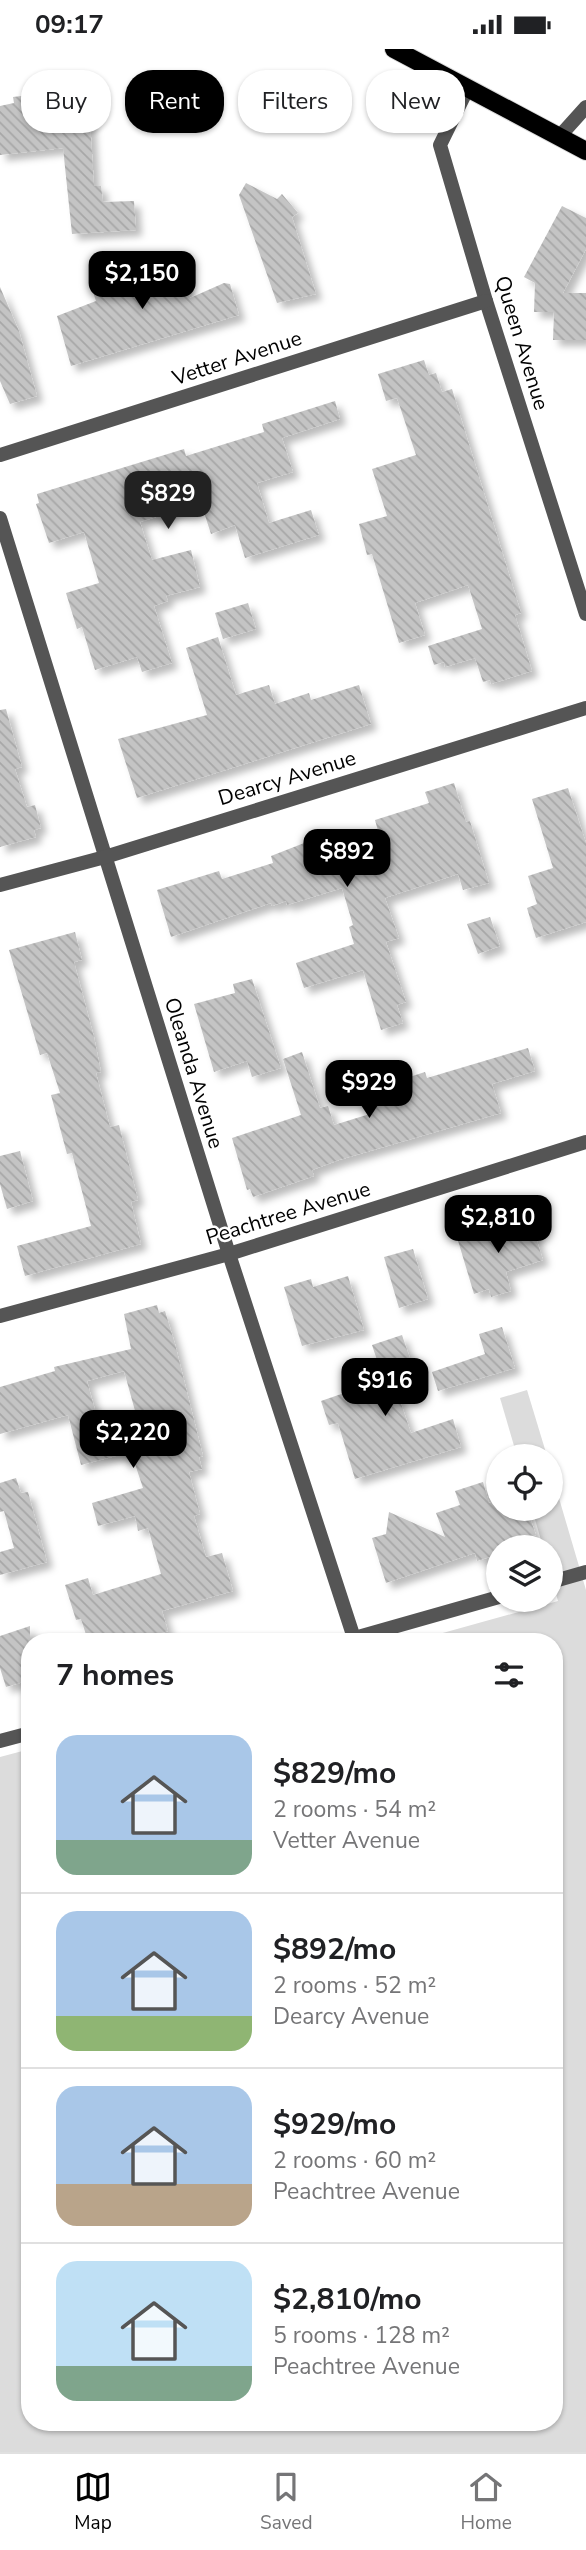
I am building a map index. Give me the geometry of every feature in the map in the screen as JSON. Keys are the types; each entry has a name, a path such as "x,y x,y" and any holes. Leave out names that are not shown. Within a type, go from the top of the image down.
{"main road":[{"path":"394,49 586,151"}],"street":[{"name":"Queen Avenue","path":"468,88 440,145 486,301 586,614"},
{"path":"559,137 586,107"},
{"name":"Vetter Avenue","path":"0,455 486,301"},
{"name":"Oleanda Avenue","path":"0,518 347,1633"},
{"name":"Dearcy Avenue","path":"0,885 105,857 586,708"},
{"name":"Peachtree Avenue","path":"0,1316 229,1254 586,1142"},
{"path":"563,1579 586,1572"},
{"path":"373,1633 486,1601"},
{"path":"0,1741 21,1735"}],"shaded area":[{"path":"527,1390 543,1444 513,1444 500,1398"},
{"path":"563,1512 586,1590 586,2452 0,2452 0,1757 21,1751 21,2431 563,2431 563,1633 443,1633 518,1612 563,1612 563,1535 540,1535 535,1521 563,1521"}],"building":[{"path":"21,96 21,133 91,133 94,186 101,186 103,202 134,201 136,230 72,234 63,148 0,155 0,106 14,103 13,97"},
{"path":"246,183 277,199 282,194 298,213 292,217 316,294 277,303 239,195"},
{"path":"562,206 586,218 586,249 563,293 586,293 586,340 553,340 554,312 534,312 535,283 524,277"},
{"path":"177,252 190,298 224,283 230,284 239,315 71,366 57,316 96,301 92,289 122,278 119,271"},
{"path":"0,287 19,331 37,396 10,404 0,381"},
{"path":"424,360 429,375 436,373 442,392 452,389 521,613 515,615 532,671 491,684 490,680 483,682 475,658 445,667 444,662 434,665 428,646 482,629 468,585 415,603 425,635 399,643 372,554 367,555 359,524 387,516 372,469 416,455 397,398 386,401 378,374"},
{"path":"335,401 340,419 282,438 293,472 257,483 269,523 311,510 319,535 245,558 235,525 211,534 201,503 140,522 152,560 191,550 200,587 166,596 168,601 154,606 172,663 142,672 137,657 95,670 82,627 77,629 66,593 99,583 84,532 49,543 36,504 39,503 37,494 184,449 186,456 264,432 262,424"},
{"path":"248,603 256,629 223,639 215,613"},
{"path":"218,637 236,695 269,685 275,704 309,693 311,700 359,685 371,724 137,798 118,739 207,715 186,648"},
{"path":"6,709 22,767 15,769 27,807 35,805 41,828 34,830 36,837 0,847 0,710"},
{"path":"454,783 466,822 470,821 489,883 463,890 458,874 385,898 399,938 386,942 406,1002 397,1005 403,1023 381,1030 363,970 304,988 296,963 354,944 349,927 353,925 342,888 287,905 286,901 272,906 271,903 171,937 157,890 219,871 222,879 273,863 271,856 317,838 321,848 378,831 375,820 429,803 425,792"},
{"path":"568,788 586,843 586,922 536,938 527,908 537,904 528,876 553,868 532,799"},
{"path":"490,917 500,946 478,954 467,924"},
{"path":"75,932 82,960 74,962 101,1072 96,1073 110,1127 119,1125 138,1200 131,1202 141,1244 25,1276 17,1246 91,1226 72,1153 67,1154 51,1095 60,1093 47,1053 40,1055 9,950"},
{"path":"252,979 281,1068 252,1077 247,1061 214,1072 194,1004 235,993 233,984"},
{"path":"528,1048 535,1071 492,1084 501,1113 339,1160 312,1170 314,1176 253,1197 250,1189 247,1190 232,1138 301,1115 283,1059 302,1052 320,1108 328,1106 334,1125 373,1113 369,1099 400,1089 397,1081 425,1072 427,1078"},
{"path":"20,1151 33,1201 7,1209 0,1184 0,1156"},
{"path":"530,1219 543,1260 506,1272 511,1291 491,1297 489,1289 474,1294 456,1234 490,1223 493,1231"},
{"path":"413,1249 428,1299 399,1308 384,1257"},
{"path":"348,1276 364,1330 302,1346 284,1287 311,1279 313,1287"},
{"path":"157,1305 159,1313 165,1311 203,1456 199,1457 202,1469 189,1472 200,1514 194,1516 206,1557 222,1553 233,1591 162,1611 168,1631 161,1633 85,1633 81,1619 76,1620 65,1585 88,1578 93,1595 161,1574 148,1528 138,1531 135,1516 98,1526 92,1503 143,1488 131,1452 81,1465 68,1415 0,1434 0,1387 55,1371 54,1367 131,1349 124,1314","holes":["124,1371 137,1418 100,1428 87,1381"]},
{"path":"502,1327 515,1368 438,1391 432,1372 485,1354 479,1334"},
{"path":"402,1335 417,1379 395,1386 411,1433 453,1419 461,1447 355,1479 338,1423 329,1425 321,1401 350,1391 348,1385 382,1375 372,1345"},
{"path":"16,1478 21,1493 28,1492 47,1562 0,1575 0,1552 14,1548 4,1511 0,1512 0,1483"},
{"path":"483,1482 486,1492 486,1521 531,1521 536,1535 486,1535 486,1558 477,1561 475,1553 386,1583 372,1538 386,1534 389,1512 445,1537 436,1513 460,1505 455,1491"},
{"path":"30,1626 30,1633 21,1633 21,1683 6,1687 0,1668 0,1636"}]}
